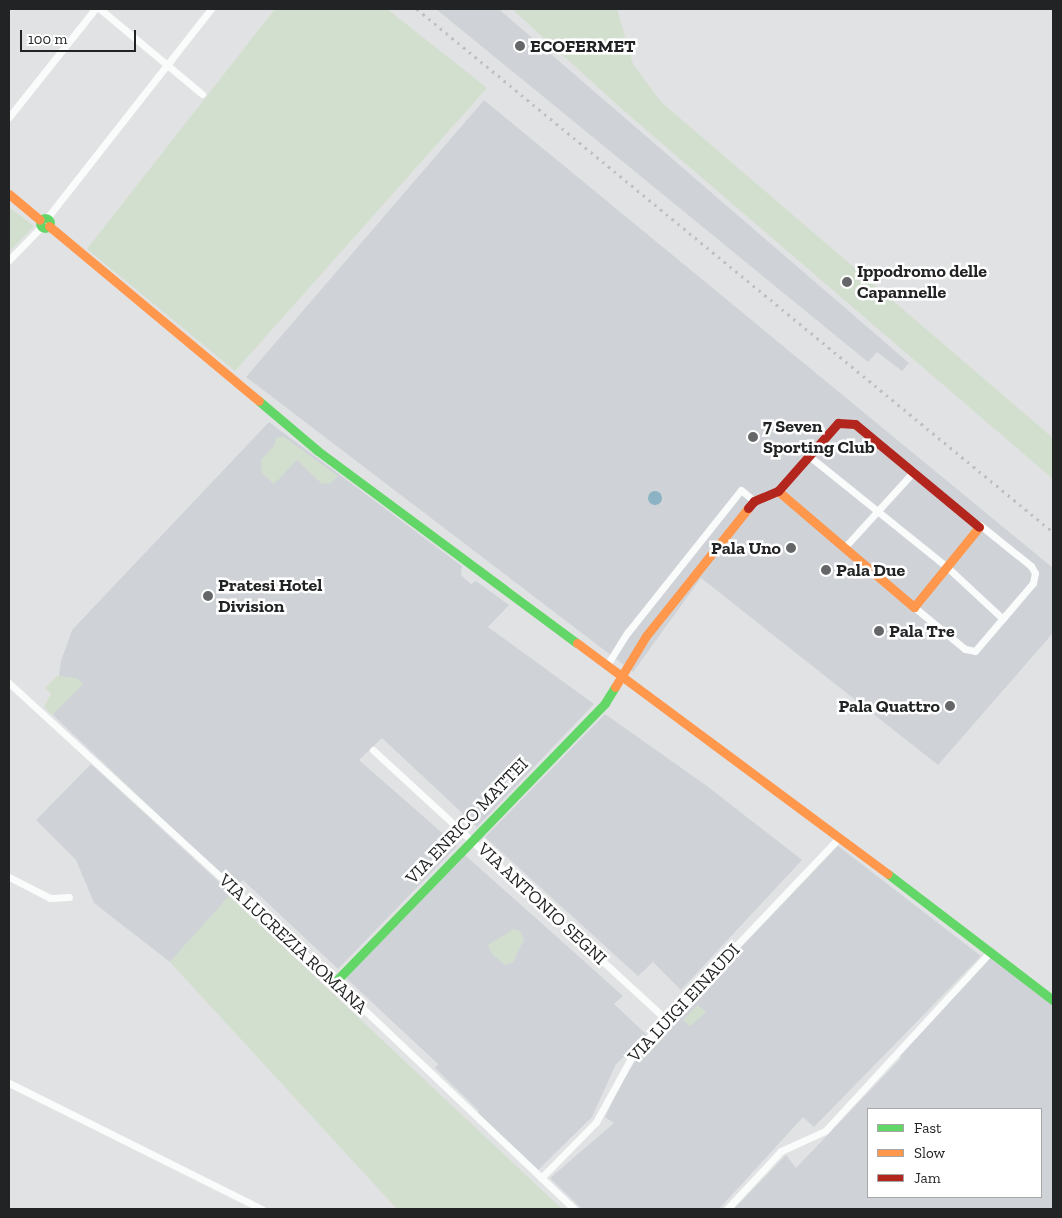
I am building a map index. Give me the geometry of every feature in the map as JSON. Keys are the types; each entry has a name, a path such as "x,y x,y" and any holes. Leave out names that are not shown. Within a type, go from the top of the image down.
{"street":[{"path":"9,117 95,9"},
{"path":"100,9 202,94"},
{"path":"9,260 44,223 165,65 211,9"},
{"path":"9,194 318,451 607,665 621,678 840,836 1053,1000"},
{"path":"607,665 628,632 741,490 754,501 778,492 836,425 848,422 857,425 1030,564 1035,573 1034,581 980,647 970,651 914,607 778,492"},
{"path":"809,456 947,567 1003,619"},
{"path":"844,548 914,471"},
{"name":"VIA ENRICO MATTEI","path":"335,982 471,839 605,703 646,636 754,501"},
{"path":"914,607 980,525"},
{"name":"VIA LUCREZIA ROMANA","path":"9,683 335,982 574,1209"},
{"name":"VIA ANTONIO SEGNI","path":"373,750 666,1019"},
{"name":"VIA LUIGI EINAUDI","path":"541,1178 592,1127 629,1060 840,836"},
{"path":"9,877 50,898 68,897"},
{"path":"727,1209 781,1151 825,1131 990,952"},
{"path":"9,1083 262,1209"}],"shaded area":[{"path":"436,9 503,9 501,11 909,363 902,371 877,352 868,362"},
{"path":"484,100 1053,568 1053,633 938,765 701,578 633,672 246,377"},
{"path":"269,422 462,566 461,575 471,584 476,581 509,605 488,627 594,704 477,827 382,738 359,760 457,846 338,969 243,880 237,886 210,864 53,715 61,661 72,630"},
{"path":"605,714 707,786 802,860 681,990 653,962 638,976 485,837"},
{"path":"91,764 232,894 170,962 94,903 76,860 36,820"},
{"path":"838,846 981,956 814,1127 803,1117 719,1209 582,1209 550,1178 614,1123 605,1117 627,1072 646,1047"},
{"path":"465,855 623,996 614,1004 647,1035 616,1064 592,1117 538,1170 476,1114 479,1111 435,1068 438,1064 346,978"},
{"path":"991,956 1053,1005 1053,1209 734,1209 786,1155 796,1168 901,1058 899,1054"}],"green space":[{"path":"275,9 387,9 487,88 235,371 87,249"},
{"name":"Ippodromo delle Capannelle","path":"512,9 617,9 633,64 661,102 1053,438 1053,479 623,110"},
{"path":"9,207 34,226 9,252"},
{"path":"277,437 284,437 338,476 331,483 322,484 297,460 274,484 262,473 261,460 274,446"},
{"path":"57,676 77,678 83,684 52,715 44,707 51,694 45,688"},
{"path":"229,896 562,1209 397,1209 170,962"},
{"path":"514,929 520,931 524,939 513,962 505,965 492,954 488,945"},
{"path":"698,1005 706,1012 690,1026 683,1020"}],"water":[{"path":"652,491 658,491 662,498 658,505 652,505 648,501 648,495"}],"railway":[{"path":"417,9 1053,532"}],"traffic: fast":[{"path":"43,218 47,218 50,223 49,227 43,228 40,225 40,221 43,218"},
{"path":"259,401 318,451 577,643"},
{"path":"335,982 605,703 615,687"},
{"path":"888,874 1053,1000"}],"traffic: slow":[{"path":"9,194 40,220"},
{"path":"49,226 259,401"},
{"path":"778,491 914,607 979,527"},
{"path":"615,687 646,636 748,508"},
{"path":"577,643 888,874"}],"traffic: jam":[{"path":"748,508 754,501 778,491 838,423 855,424 979,527"}],"place":[{"name":"ECOFERMET","path":"520,46"},
{"name":"Ippodromo delle Capannelle","path":"847,282"},
{"name":"7 Seven Sporting Club","path":"753,437"},
{"name":"Pala Uno","path":"791,548"},
{"name":"Pala Due","path":"826,570"},
{"name":"Pratesi Hotel Division","path":"208,596"},
{"name":"Pala Tre","path":"879,631"},
{"name":"Pala Quattro","path":"950,706"}]}
